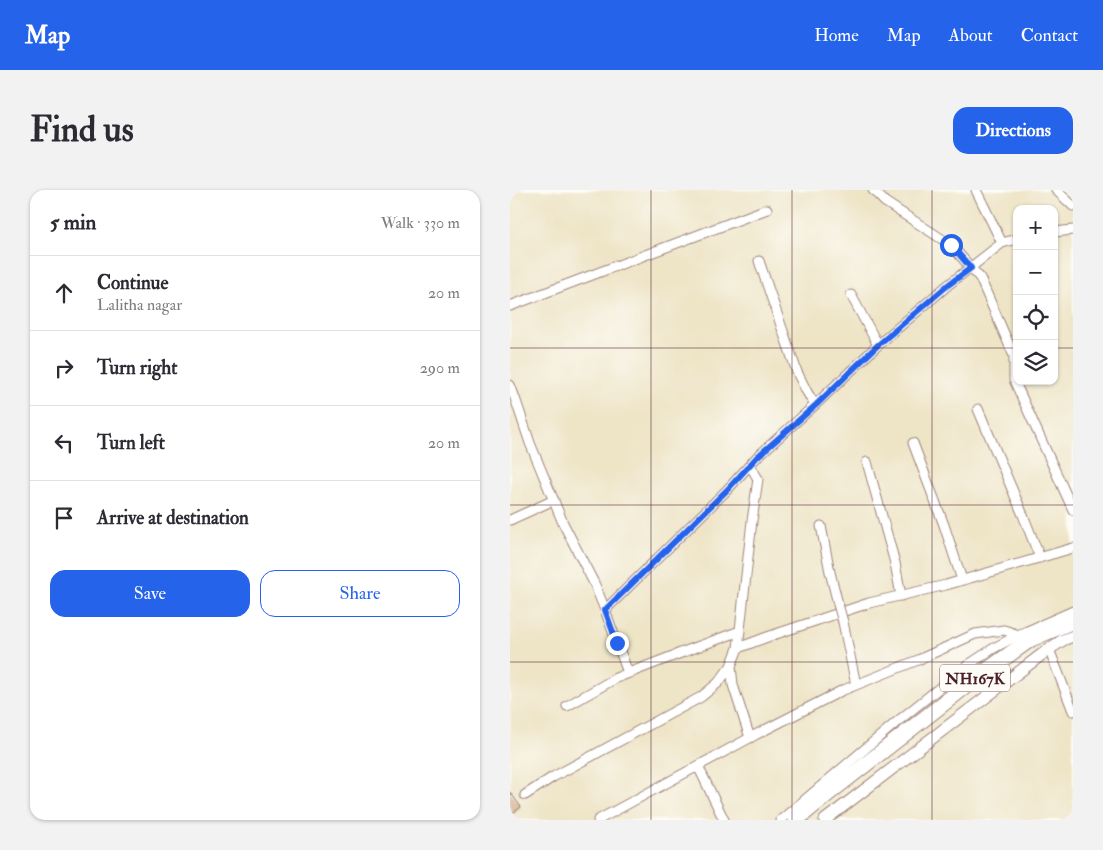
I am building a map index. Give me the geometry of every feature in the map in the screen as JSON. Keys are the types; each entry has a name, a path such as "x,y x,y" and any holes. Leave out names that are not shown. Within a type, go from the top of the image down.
{"highway":[{"name":"NH167K","path":"796,820 976,678 1024,637 1073,621"}],"street":[{"path":"873,190 885,202 951,245 980,278 1014,356 1014,380 1073,510"},
{"path":"976,190 1002,243"},
{"path":"1056,190 1073,206"},
{"path":"510,306 767,209"},
{"path":"1058,232 1073,230"},
{"path":"605,610 727,490 757,457 816,405 878,345 948,285 1002,243 1013,240"},
{"path":"759,261 799,377 806,392 816,405"},
{"path":"851,294 878,345"},
{"path":"510,385 530,443 564,522 595,585 628,673"},
{"path":"978,409 1040,558"},
{"path":"913,443 944,525 962,580"},
{"path":"866,462 895,563 901,596"},
{"path":"525,795 577,764 701,697 718,682 731,666 738,648 758,479 750,465"},
{"path":"510,520 554,500"},
{"path":"821,526 856,685"},
{"path":"738,648 869,604 1073,548"},
{"path":"780,820 960,671 994,648 1024,637 1073,611"},
{"path":"598,820 841,691 918,660 975,634 1004,630 1024,637"},
{"path":"567,706 616,678 740,631"},
{"path":"825,820 1049,649 1073,636"},
{"path":"1049,649 1073,711"},
{"path":"731,666 733,685 750,738"},
{"path":"698,766 724,820"}],"building":[{"path":"510,792 521,807 510,815"}],"route":[{"path":"617,643 605,610 727,490 757,457 816,405 878,345 948,285 971,268 951,245"}]}
